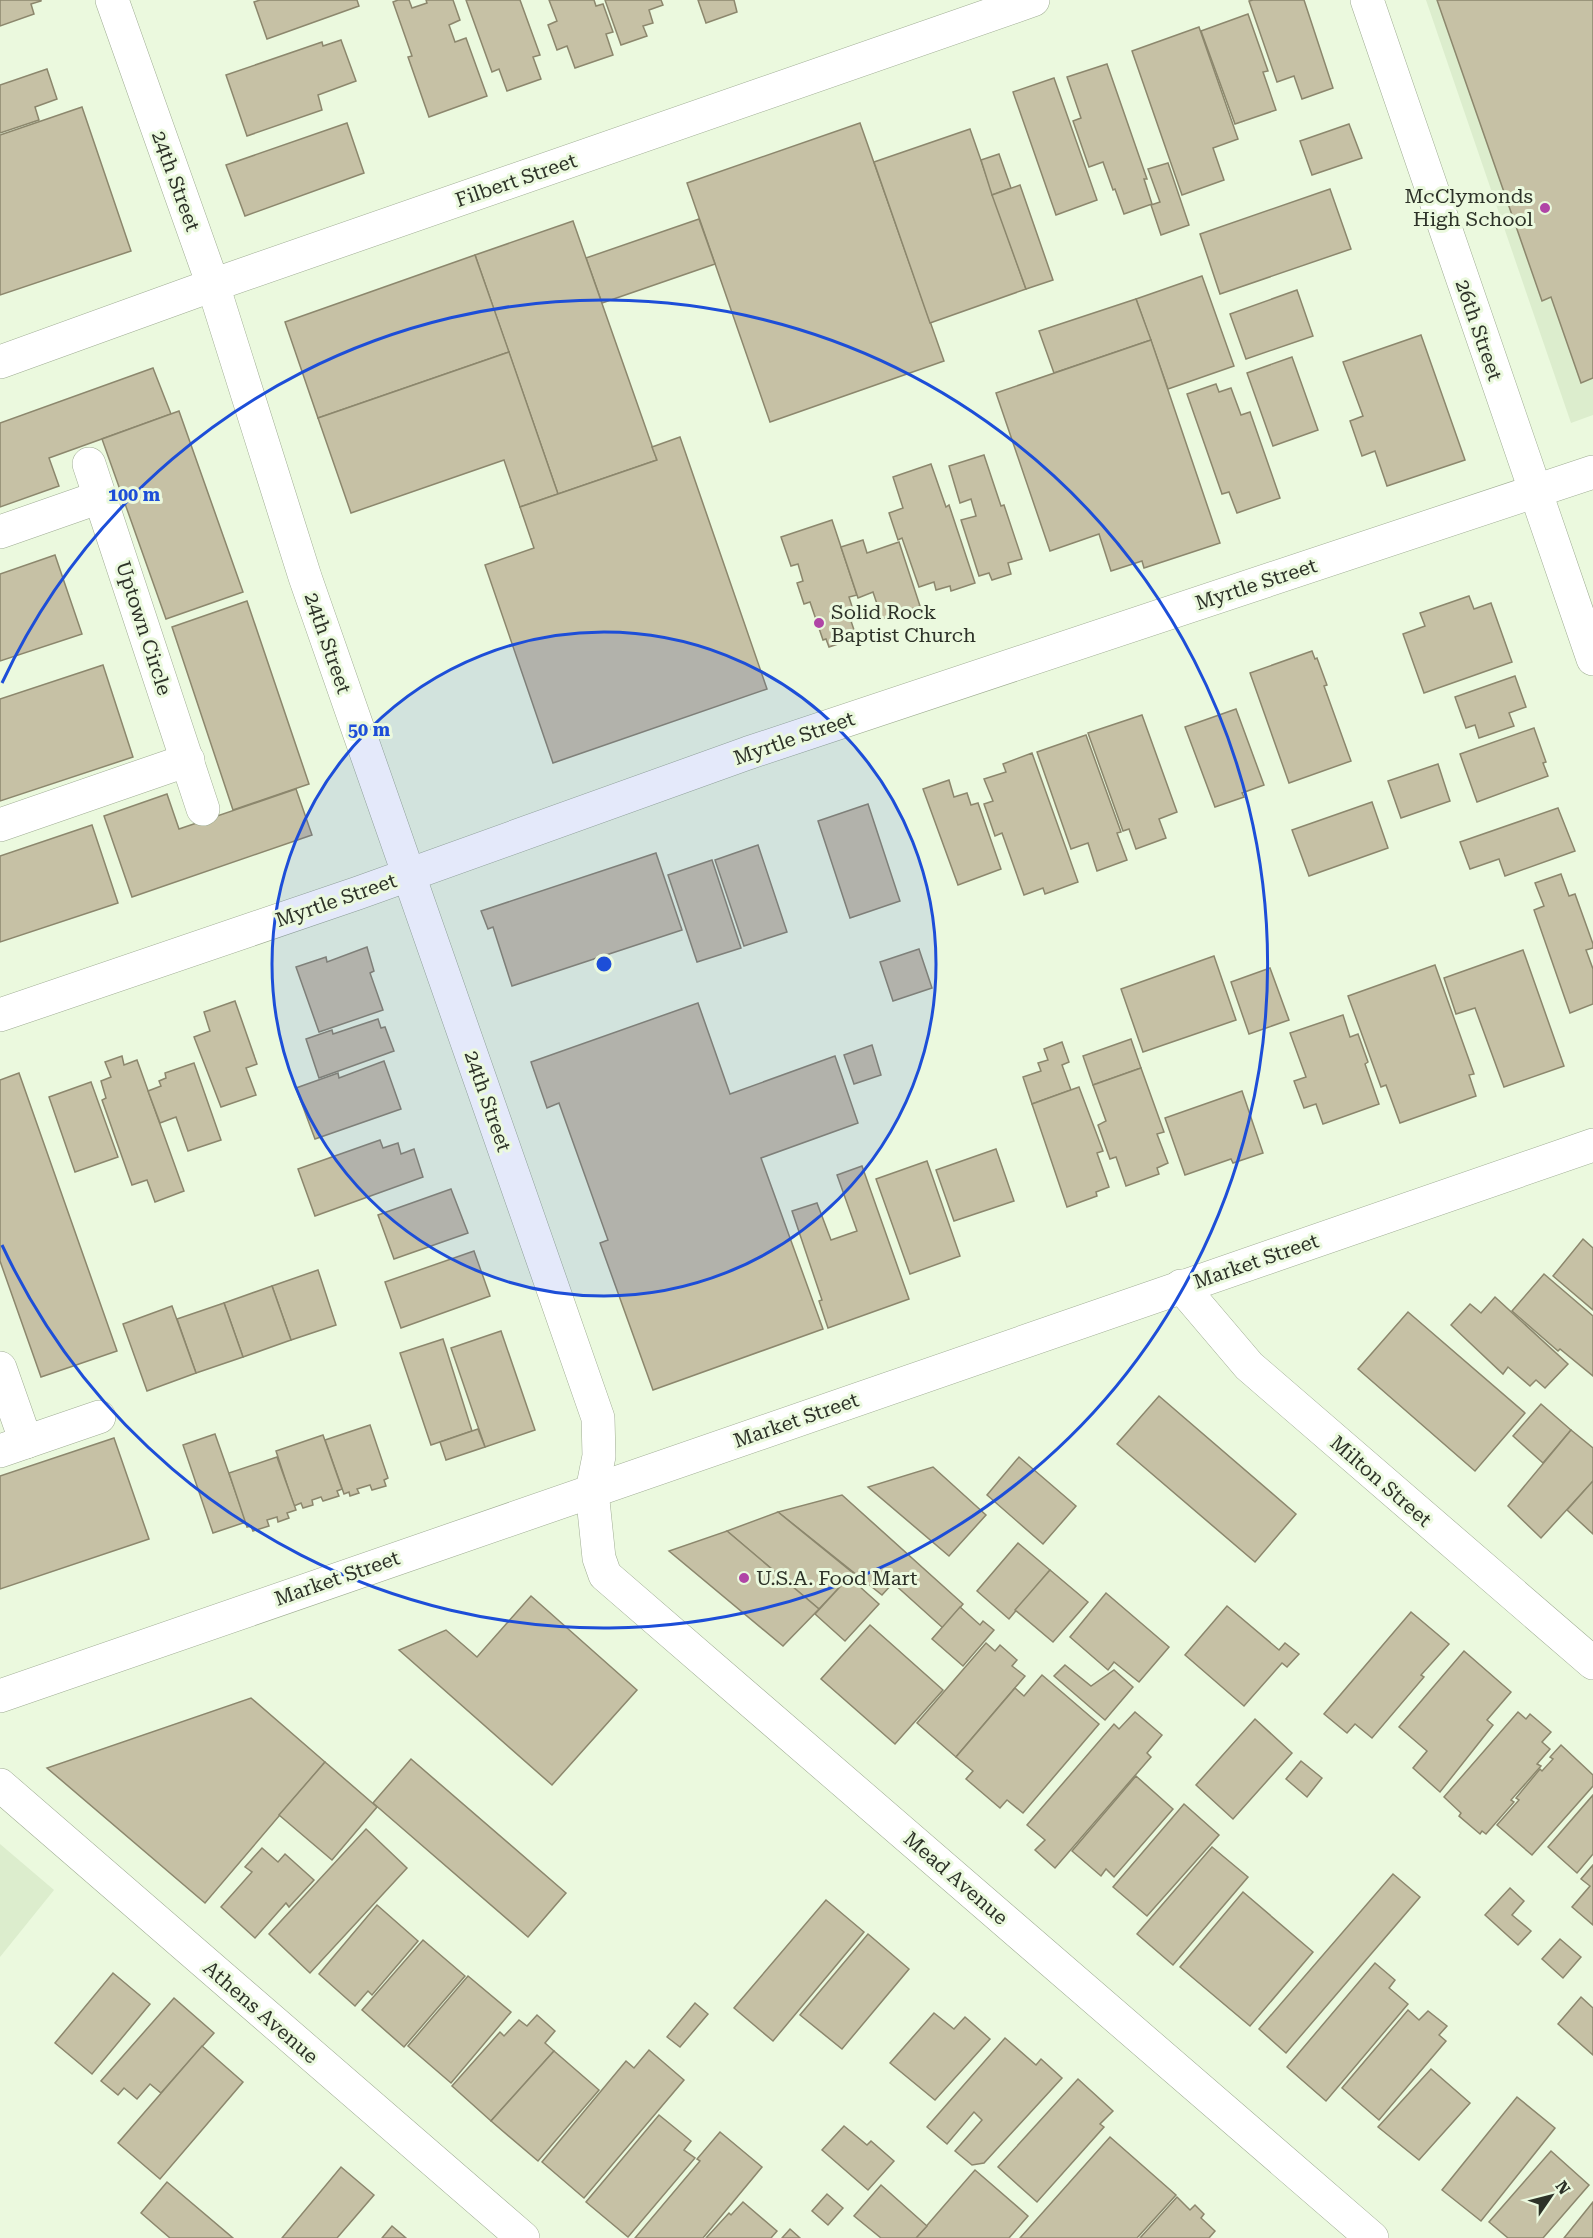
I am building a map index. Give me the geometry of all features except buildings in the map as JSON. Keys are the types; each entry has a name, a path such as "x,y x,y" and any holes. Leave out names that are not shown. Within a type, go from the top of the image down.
{"street":[{"name":"24th Street","path":"112,0 213,285 305,577 598,1418 600,1456 592,1491"},
{"name":"Filbert Street","path":"0,362 213,285 1033,0"},
{"name":"26th Street","path":"1367,0 1593,659"},
{"name":"Uptown Circle","path":"89,464 204,809"},
{"name":"Myrtle Street","path":"0,1015 410,874 769,746 1593,472"},
{"path":"0,532 100,497"},
{"path":"0,825 188,760"},
{"name":"Market Street","path":"0,1696 1593,1145"},
{"name":"Milton Street","path":"1181,1286 1249,1366 1593,1663"},
{"path":"0,1368 13,1446 99,1418"},
{"name":"Mead Avenue","path":"592,1491 599,1558 605,1575 1372,2238"},
{"name":"Athens Avenue","path":"0,1785 523,2238"}],"shaded area":[{"name":"McClymonds High School","path":"1426,0 1593,0 1593,415 1571,423"},
{"path":"0,1844 54,1890 0,1957"}],"place":[{"name":"McClymonds High School","path":"1545,208"},
{"name":"Solid Rock Baptist Church","path":"819,623"},
{"name":"U.S.A. Food Mart","path":"744,1578"}]}
